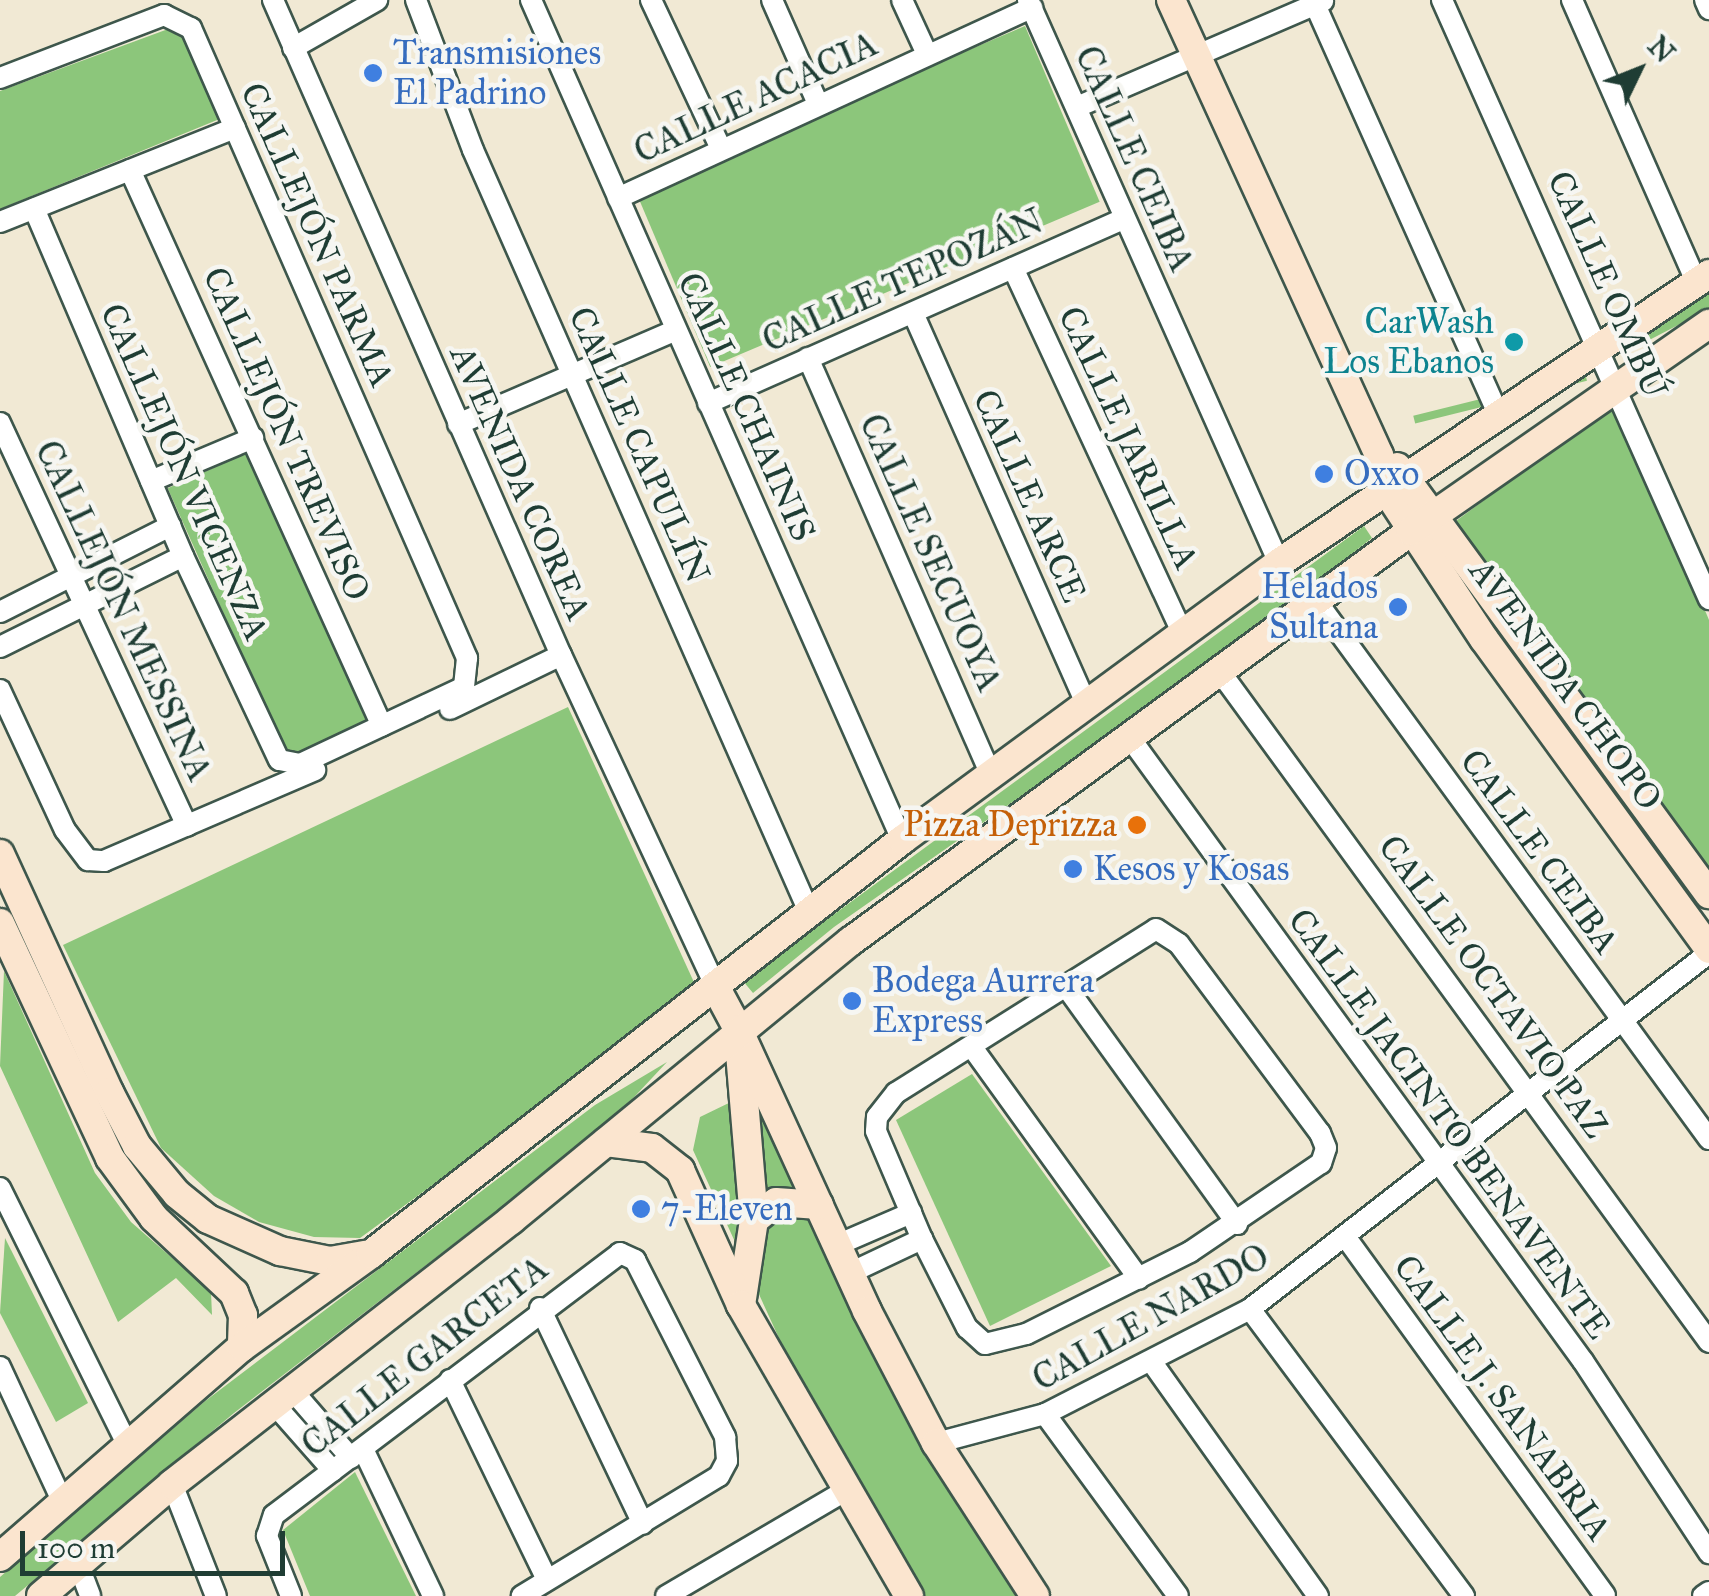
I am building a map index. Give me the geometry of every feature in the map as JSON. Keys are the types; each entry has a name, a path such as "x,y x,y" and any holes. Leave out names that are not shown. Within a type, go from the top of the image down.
{"street":[{"name":"AVENIDA COREA","path":"273,0 561,655 716,988"},
{"path":"293,48 377,0"},
{"name":"CALLE CAPULÍN","path":"416,0 431,50 810,914"},
{"name":"CALLE CHAINIS","path":"531,0 902,840"},
{"path":"651,0 721,149"},
{"path":"772,0 818,104"},
{"path":"902,0 927,54"},
{"name":"AVENIDA CHOPO","path":"1171,0 1379,455 1397,483 1411,530 1709,951"},
{"name":"CALLE OMBÚ","path":"1442,0 1709,599"},
{"path":"0,1558 242,1347 372,1254 902,840 1279,563 1596,345 1702,277 1572,0"},
{"path":"1705,0 1709,9"},
{"path":"1077,107 1196,58 1317,1 1498,413"},
{"name":"CALLE ACACIA","path":"618,198 1030,4"},
{"name":"CALLE CEIBA","path":"1030,4 1279,563"},
{"name":"CALLEJÓN PARMA","path":"0,78 174,14 196,38 467,658 468,678 460,690 382,726"},
{"path":"0,222 235,128"},
{"name":"CALLEJÓN TREVISO","path":"130,170 382,726"},
{"name":"CALLEJÓN VICENZA","path":"34,208 183,556 279,760 300,764 382,726"},
{"name":"CALLE TEPOZÁN","path":"708,402 1124,219"},
{"name":"CALLE JARILLA","path":"1013,268 1184,634"},
{"name":"CALLE ARCE","path":"913,313 1086,704"},
{"path":"41,1596 172,1484 606,1142 738,1028 1411,530 1616,383 1709,324"},
{"path":"458,424 676,330"},
{"name":"CALLE SECUOYA","path":"808,358 992,774"},
{"name":"CALLEJÓN MESSINA","path":"0,423 187,826"},
{"path":"151,481 253,438"},
{"name":"AVENIDA CHOPO","path":"1397,483 1436,513 1709,894"},
{"path":"0,612 170,526"},
{"path":"0,647 183,556"},
{"name":"CALLE CEIBA","path":"1317,602 1709,1139"},
{"path":"0,690 65,830 88,860 104,860 561,655"},
{"name":"CALLE OCTAVIO PAZ","path":"1221,674 1709,1342"},
{"name":"CALLE JACINTO BENAVENTE","path":"1130,738 1583,1361 1709,1553"},
{"path":"0,854 137,1146 177,1194 208,1219 280,1251 330,1262 372,1254"},
{"path":"0,923 6,953 110,1158 154,1218 234,1292 243,1315 242,1347"},
{"path":"1147,931 1168,933 1320,1132 1326,1148 1322,1162 1236,1224 1138,1279 1026,1334 985,1344 967,1328 922,1240 876,1132 877,1117 896,1094 974,1050 1147,931"},
{"name":"CALLE NARDO","path":"936,1443 1045,1414 1250,1309 1347,1239 1527,1088 1709,951"},
{"path":"716,988 850,1273 936,1443 1036,1596"},
{"path":"1067,988 1236,1224"},
{"path":"738,1028 754,1220 741,1305"},
{"path":"974,1050 1138,1279"},
{"path":"606,1142 652,1148 680,1170 741,1305 905,1595"},
{"path":"0,1188 7,1219 127,1444"},
{"path":"154,1218 177,1194"},
{"path":"754,1220 776,1202 819,1205"},
{"path":"837,1245 911,1213"},
{"name":"CALLE J. SANABRIA","path":"1347,1239 1605,1596"},
{"path":"850,1273 922,1240"},
{"name":"CALLE GARCETA","path":"292,1596 266,1525 610,1254 628,1256 728,1454 718,1476 643,1524"},
{"path":"522,1596 643,1524 540,1308"},
{"path":"1250,1309 1464,1596"},
{"path":"1151,1360 1318,1596"},
{"path":"0,1367 63,1504"},
{"path":"450,1380 548,1580"},
{"path":"283,1397 357,1454 433,1596"},
{"path":"283,1397 333,1472"},
{"path":"1045,1414 1178,1596"},
{"path":"172,1484 216,1596"},
{"path":"666,1596 845,1490"},
{"path":"78,1564 90,1596"}],"green space":[{"path":"179,25 222,118 0,209 0,91"},
{"path":"1025,26 1100,202 710,367 636,191"},
{"path":"1709,290 1709,309 1630,350 1625,346"},
{"path":"1585,373 1587,381 1415,424 1413,416"},
{"path":"1617,401 1709,620 1709,869 1456,521"},
{"path":"249,452 369,721 287,757 168,488"},
{"path":"1364,526 1372,538 1227,652 834,927 753,993 743,981"},
{"path":"568,707 698,991 360,1238 314,1237 259,1222 214,1196 161,1148 63,945"},
{"path":"4,971 95,1173 131,1222 211,1292 212,1315 176,1278 118,1322 0,1066"},
{"path":"667,1062 608,1125 234,1413 15,1596 0,1596 0,1577 204,1402 595,1105"},
{"path":"972,1074 1111,1266 990,1326 896,1120"},
{"path":"735,1100 753,1106 768,1125 864,1338 940,1477 1016,1596 923,1596 868,1508 805,1395 693,1150 700,1117"},
{"path":"5,1238 88,1403 56,1422 0,1313"},
{"path":"355,1472 416,1596 310,1596 283,1530"}],"place":[{"name":"Transmisiones El Padrino","path":"373,73"},
{"name":"CarWash Los Ebanos","path":"1514,342"},
{"name":"Oxxo","path":"1324,474"},
{"name":"Helados Sultana","path":"1398,607"},
{"name":"Pizza Deprizza","path":"1137,825"},
{"name":"Kesos y Kosas","path":"1073,869"},
{"name":"Bodega Aurrera Express","path":"852,1001"},
{"name":"7-Eleven","path":"641,1209"}]}
